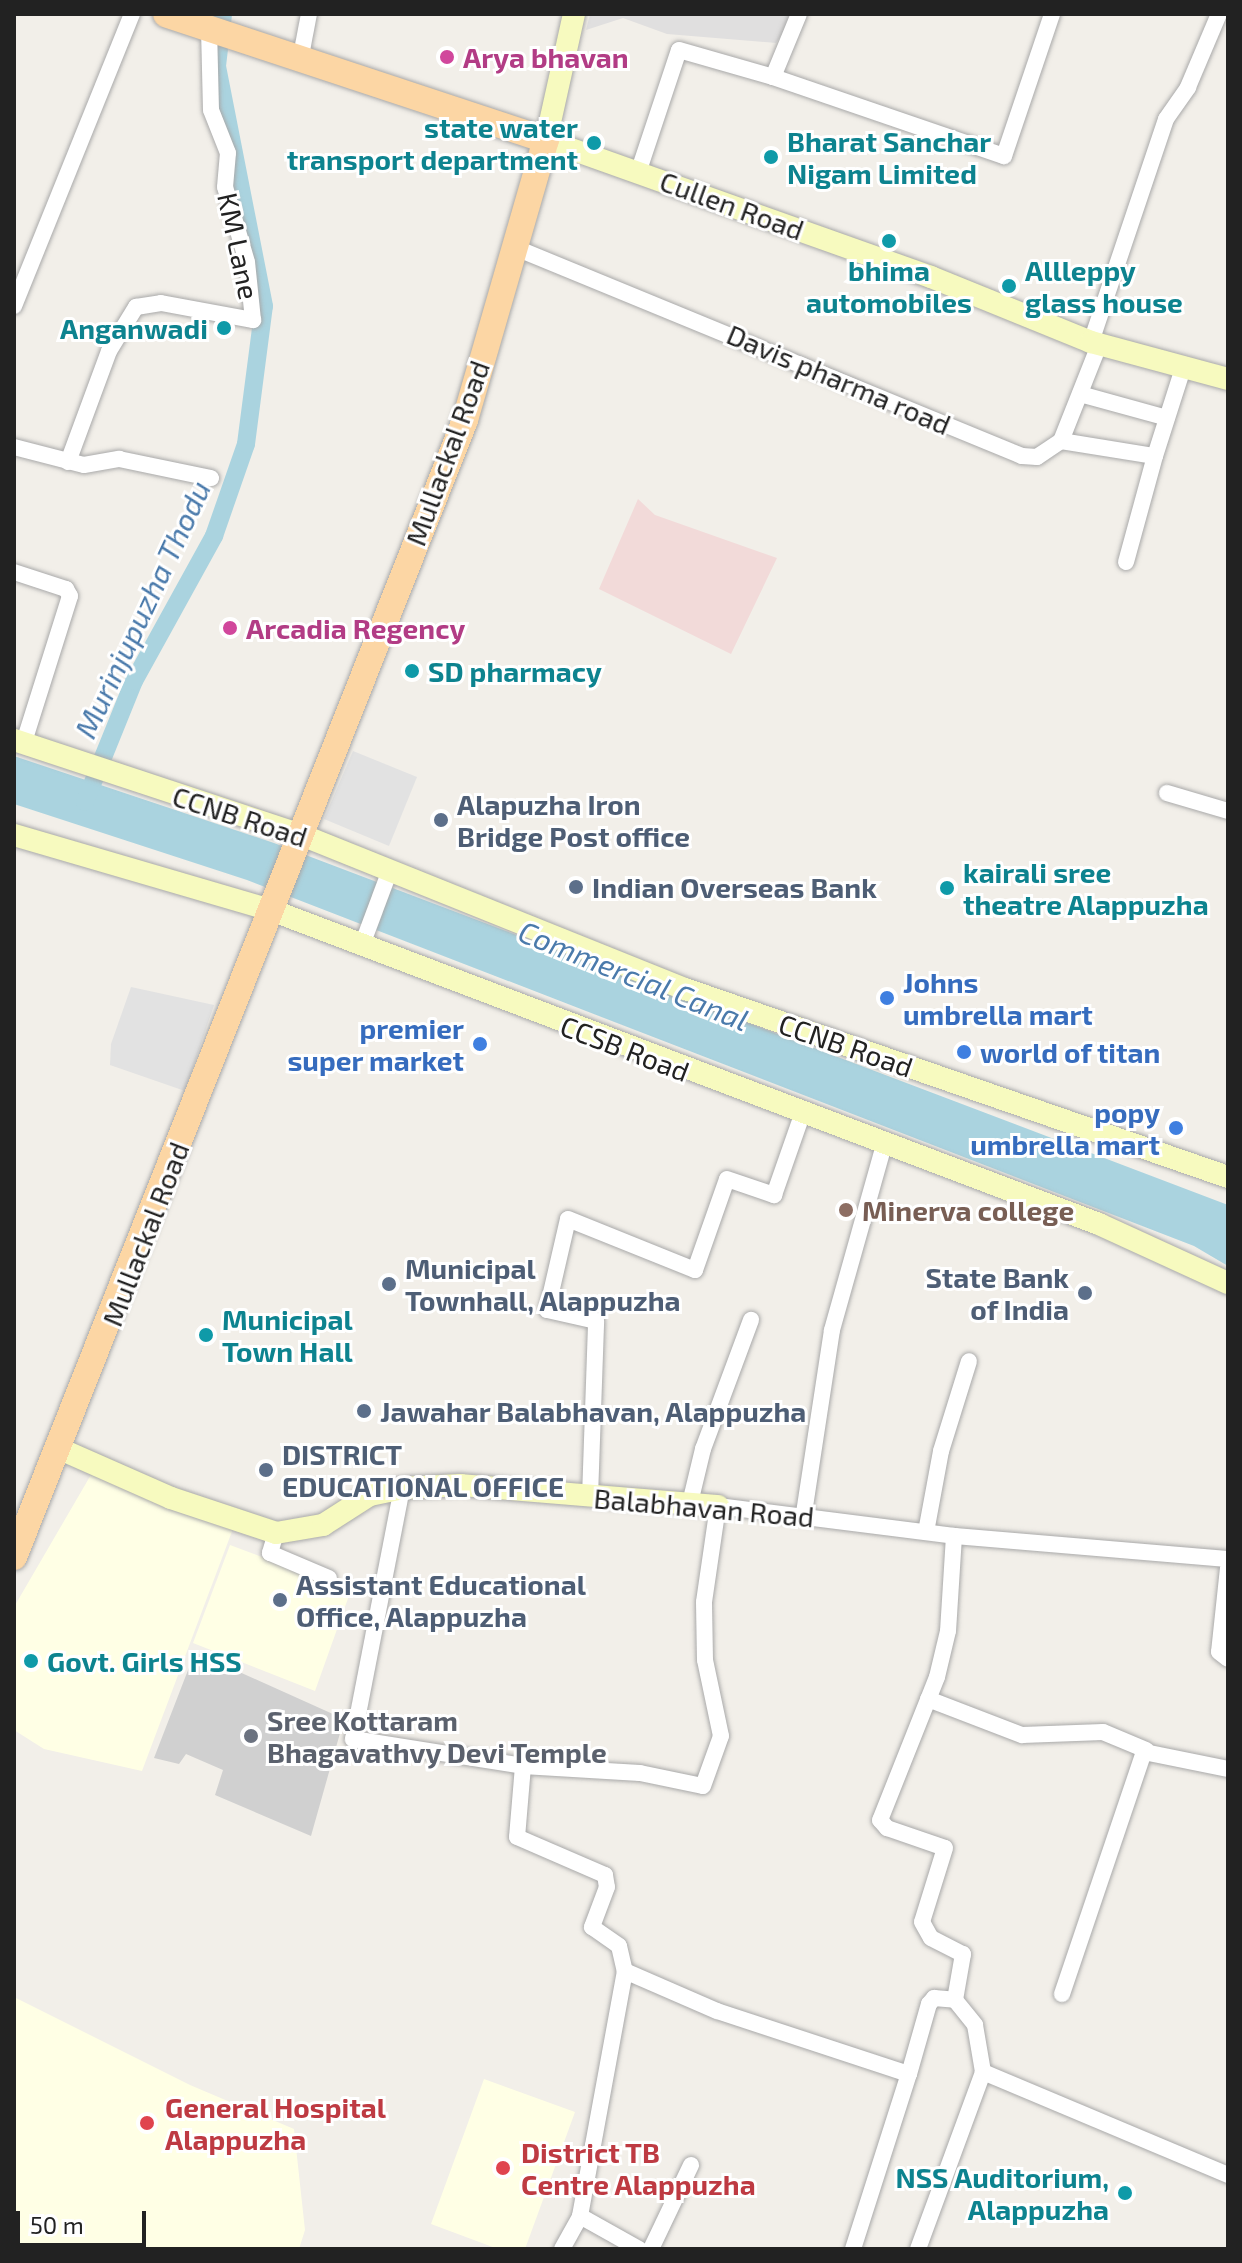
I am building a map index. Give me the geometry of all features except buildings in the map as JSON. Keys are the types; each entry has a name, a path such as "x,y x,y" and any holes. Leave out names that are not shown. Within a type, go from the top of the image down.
{"main road":[{"name":"Cullen Road","path":"166,14 300,61 639,170 1095,343 1228,379"},
{"name":"Mullackal Road","path":"14,1557 60,1449 297,837 465,420 546,140 574,14"},
{"name":"CCNB Road","path":"19,741 84,766 297,837 388,876 685,989 1228,1177"},
{"name":"CCSB Road","path":"14,835 272,906 365,938 802,1115 1099,1224 1228,1283"},
{"name":"Balabhavan Road","path":"60,1449 171,1498 276,1533 323,1525 370,1495 402,1488 461,1485 718,1506"}],"street":[{"path":"14,306 132,14"},
{"path":"300,61 309,14"},
{"path":"773,77 799,14"},
{"path":"639,170 679,50 773,77 1004,156 1052,14"},
{"path":"1155,456 1061,441 1080,394 1166,119 1188,87 1219,14"},
{"name":"KM Lane","path":"68,462 114,339 136,307 161,303 253,320 247,262 225,187 228,153 211,110 221,34"},
{"name":"Davis pharma road","path":"516,248 1022,456 1037,457 1061,441"},
{"path":"1126,562 1184,365"},
{"path":"1080,394 1167,418"},
{"path":"14,447 68,462 131,461 211,478"},
{"path":"14,572 66,589 70,596 19,741"},
{"path":"1167,793 1228,811"},
{"path":"365,938 388,876"},
{"path":"590,1497 596,1321 547,1310 568,1219 695,1270 727,1179 774,1195 802,1115"},
{"path":"804,1513 832,1330 884,1145"},
{"path":"690,1503 703,1449 751,1320"},
{"path":"926,1532 941,1451 969,1361"},
{"path":"402,1488 353,1739 523,1766 640,1773 703,1786 721,1736 705,1660 704,1617 718,1506"},
{"name":"Balabhavan Road","path":"718,1506 804,1513 954,1536 1228,1559"},
{"path":"276,1533 270,1553 329,1578"},
{"path":"954,1536 948,1631 928,1699 880,1820 887,1828 945,1848 922,1922 931,1938 963,1954 955,2000"},
{"path":"1228,1568 1219,1652 1228,1659"},
{"path":"928,1699 1022,1735 1103,1732 1146,1750 1228,1769"},
{"path":"1062,1994 1146,1750"},
{"path":"523,1766 517,1837 605,1875 607,1887 592,1927 619,1946 625,1971 580,2216 562,2249"},
{"path":"625,1971 717,2011 909,2074"},
{"path":"853,2249 929,2004 934,1998 955,2000 975,2025 983,2072 918,2249"},
{"path":"983,2072 1228,2175"},
{"path":"651,2249 691,2165"},
{"path":"580,2216 639,2249"}],"shaded area":[{"path":"590,14 795,14 776,43 667,34 623,18 586,30"},
{"path":"638,499 655,515 777,558 731,654 599,589"},
{"path":"353,751 417,777 389,846 324,819"},
{"path":"131,987 214,1005 185,1091 110,1065 111,1044"},
{"path":"92,1473 234,1526 142,1771 44,1749 14,1730 14,1607"},
{"path":"230,1545 351,1590 315,1691 193,1643"},
{"name":"Sree Kottaram Bhagavathvy Devi Temple","path":"195,1652 344,1719 311,1836 215,1795 223,1770 186,1754 179,1764 154,1758"},
{"name":"General Hospital Alappuzha","path":"14,1997 190,2085 294,2129 305,2230 299,2249 14,2249"},
{"name":"District TB Centre Alappuzha","path":"484,2079 575,2112 525,2249 498,2249 431,2224"}],"water":[{"path":"14,756 274,843 1228,1205 1228,1266 1194,1246 247,880 14,804"}],"waterway":[{"name":"Murinjupuzha Thodu","path":"85,802 134,681 214,536 246,444 264,306 217,66 223,14"}],"place":[{"name":"Arya bhavan","path":"447,57"},
{"name":"state water transport department","path":"594,143"},
{"name":"Bharat Sanchar Nigam Limited","path":"771,157"},
{"name":"bhima automobiles","path":"889,241"},
{"name":"Allleppy glass house","path":"1009,286"},
{"name":"Anganwadi","path":"224,328"},
{"name":"Arcadia Regency","path":"230,628"},
{"name":"SD pharmacy","path":"412,671"},
{"name":"Alapuzha Iron Bridge Post office","path":"441,820"},
{"name":"Indian Overseas Bank","path":"576,887"},
{"name":"kairali sree theatre Alappuzha","path":"947,888"},
{"name":"Johns umbrella mart","path":"887,998"},
{"name":"premier super market","path":"480,1044"},
{"name":"world of titan","path":"964,1052"},
{"name":"popy umbrella mart","path":"1176,1128"},
{"name":"Minerva college","path":"846,1210"},
{"name":"Municipal Townhall, Alappuzha","path":"389,1284"},
{"name":"State Bank of India","path":"1085,1293"},
{"name":"Municipal Town Hall","path":"206,1335"},
{"name":"Jawahar Balabhavan, Alappuzha","path":"364,1411"},
{"name":"DISTRICT EDUCATIONAL OFFICE","path":"266,1470"},
{"name":"Assistant Educational Office, Alappuzha","path":"280,1600"},
{"name":"Govt. Girls HSS","path":"31,1661"},
{"name":"Sree Kottaram Bhagavathvy Devi Temple","path":"251,1736"},
{"name":"General Hospital Alappuzha","path":"147,2123"},
{"name":"District TB Centre Alappuzha","path":"503,2168"},
{"name":"NSS Auditorium, Alappuzha","path":"1125,2193"}],"water label":[{"name":"Commercial Canal","path":"634,975"}]}
